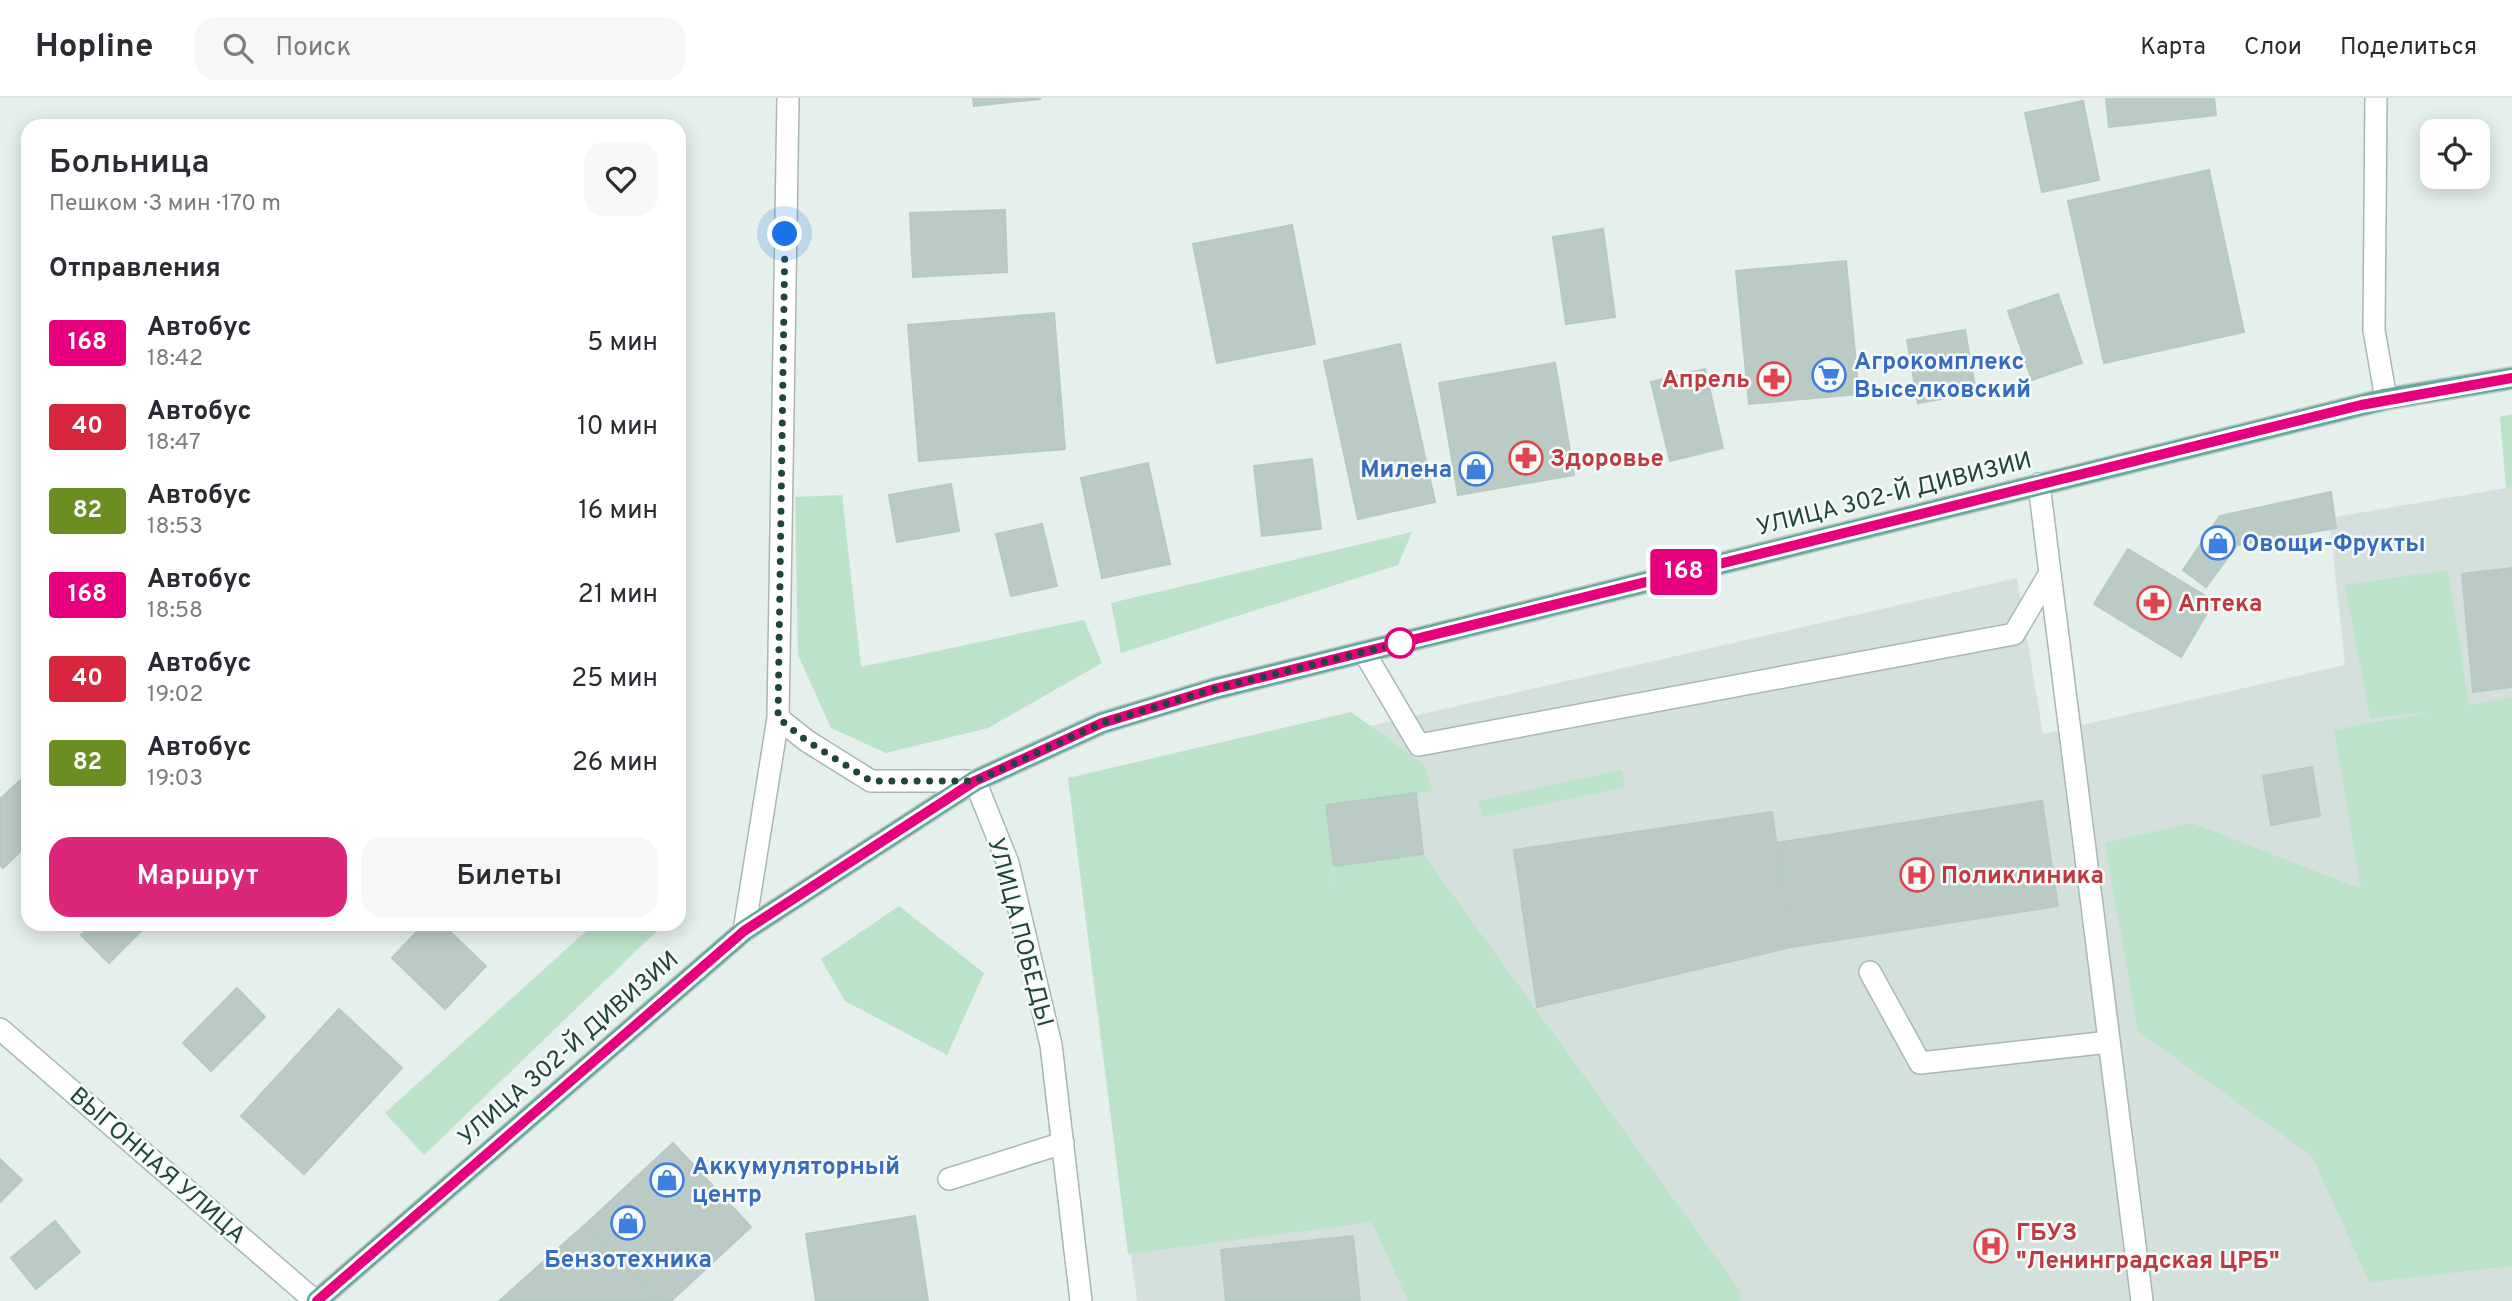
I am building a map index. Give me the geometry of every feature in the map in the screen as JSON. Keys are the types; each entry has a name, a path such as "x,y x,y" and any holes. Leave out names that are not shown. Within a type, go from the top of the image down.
{"main road":[{"name":"УЛИЦА 302-Й ДИВИЗИИ","path":"316,1301 744,931 975,781 1102,723 1214,689 2039,484 2386,400 2512,378"}],"street":[{"path":"744,931 778,718 788,98"},
{"path":"2376,98 2374,330 2386,400"},
{"path":"2039,484 2142,1301"},
{"path":"1364,652 1419,745 2014,634 2050,573"},
{"path":"778,718 807,741 871,781 975,781"},
{"name":"УЛИЦА ПОБЕДЫ","path":"975,781 1007,863 1051,1045 1081,1301"},
{"path":"1870,972 1920,1063 2109,1042"},
{"name":"ВЫГОННАЯ УЛИЦА","path":"0,1029 316,1301"},
{"path":"949,1179 1063,1143"}],"shaded area":[{"path":"2512,487 2512,1301 1137,1301 1072,794 2017,578 2043,734 2345,665 2329,518"}],"green space":[{"path":"2512,414 2512,487 2506,488 2500,417"},
{"path":"842,495 861,667 1084,620 1102,663 988,728 886,753 831,728 798,655 795,497"},
{"path":"1412,532 1398,565 1121,653 1111,603"},
{"path":"2448,570 2469,705 2512,697 2512,1266 2369,1282 2312,1156 2138,1031 2105,843 2192,823 2361,889 2334,730 2437,711 2370,718 2345,585"},
{"path":"1351,712 1423,764 1433,791 1326,806 1336,893 1334,866 1423,854 1741,1292 1739,1301 1408,1301 1372,1222 1128,1254 1068,778"},
{"path":"1622,770 1625,787 1483,817 1478,801"},
{"path":"899,906 984,973 947,1055 845,1001 821,959"},
{"path":"586,931 657,931 424,1155 385,1113"}],"building":[{"path":"973,98 1040,98 1040,99 974,106"},
{"path":"2106,98 2214,98 2216,115 2109,127"},
{"path":"2083,101 2099,180 2042,192 2025,113"},
{"path":"2209,170 2244,332 2104,363 2068,201"},
{"path":"1005,210 1007,272 913,277 910,213"},
{"path":"1292,225 1315,344 1217,363 1193,244"},
{"path":"1603,229 1615,317 1566,324 1553,237"},
{"path":"1846,261 1859,394 1749,404 1736,271"},
{"path":"2058,294 2082,363 2032,380 2008,311"},
{"path":"1054,313 1065,449 919,461 908,325"},
{"path":"1965,330 1976,393 1918,403 1907,340"},
{"path":"1400,344 1435,502 1358,519 1324,361"},
{"path":"1555,363 1574,475 1458,495 1439,383"},
{"path":"1705,369 1723,448 1670,461 1651,382"},
{"path":"1312,459 1321,529 1262,536 1254,466"},
{"path":"1148,463 1170,564 1102,578 1081,478"},
{"path":"951,484 959,531 897,542 889,495"},
{"path":"2331,492 2336,528 2237,545 2206,587 2183,570 2220,516"},
{"path":"1042,524 1057,586 1011,596 996,534"},
{"name":"Аптека","path":"2128,549 2214,601 2181,657 2094,604"},
{"path":"2512,568 2512,687 2473,692 2462,574"},
{"path":"2312,767 2320,816 2271,825 2263,776"},
{"path":"21,780 21,851 3,868 0,865 0,799"},
{"path":"1416,793 1423,854 1334,866 1326,805"},
{"name":"Поликлиника","path":"2042,801 2058,906 1791,947 1776,843"},
{"path":"1772,812 1791,947 1537,1007 1514,850"},
{"path":"85,931 141,931 109,963 81,935"},
{"path":"417,931 449,931 486,966 445,1009 392,958"},
{"path":"237,988 265,1017 211,1071 183,1043"},
{"path":"339,1009 402,1068 304,1174 241,1116"},
{"path":"673,1143 751,1227 671,1301 658,1301 586,1224"},
{"path":"0,1159 22,1180 0,1202"},
{"path":"915,1216 928,1301 816,1301 806,1234"},
{"path":"55,1221 80,1252 36,1289 11,1258"},
{"path":"586,1224 658,1301 499,1301"},
{"path":"1353,1236 1360,1301 1226,1301 1221,1250"}],"bus line":[{"name":"168","path":"317,1301 744,931 975,781 1102,723 1214,689 2063,478 2386,400 2512,378"}],"place":[{"name":"Агрокомплекс Выселковский","path":"1829,375"},
{"name":"Апрель","path":"1774,379"},
{"name":"Здоровье","path":"1526,458"},
{"name":"Милена","path":"1476,469"},
{"name":"Овощи-Фрукты","path":"2218,543"},
{"name":"Аптека","path":"2154,603"},
{"name":"Поликлиника","path":"1917,875"},
{"name":"Аккумуляторный центр","path":"667,1180"},
{"name":"Бензотехника","path":"628,1223"},
{"name":"ГБУЗ \"Ленинградская ЦРБ\"","path":"1991,1246"}],"route":[{"path":"785,234 778,718 807,741 871,781 975,781 1102,723 1214,689 1400,643"}]}
